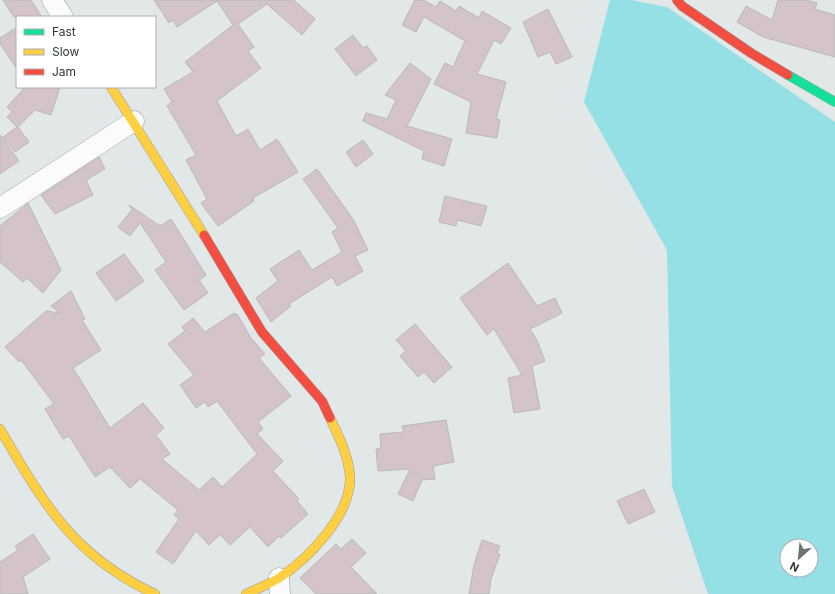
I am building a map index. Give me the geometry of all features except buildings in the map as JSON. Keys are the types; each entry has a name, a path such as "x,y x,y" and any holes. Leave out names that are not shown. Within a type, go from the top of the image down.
{"street":[{"path":"52,0 62,16"},
{"path":"677,0 682,6 751,53 835,102"},
{"path":"111,88 134,121 262,332 322,401 346,453 350,480 346,504 333,525 280,586 246,594"},
{"path":"0,208 134,121"},
{"path":"0,429 58,521 86,551 103,565 132,583 155,594"}],"shaded area":[{"path":"610,0 631,0 667,7 835,122 835,594 708,594 672,486 667,250 584,102"}],"traffic: fast":[{"path":"788,75 835,102"}],"traffic: slow":[{"path":"112,88 204,235"},
{"path":"246,594 279,578 302,560 326,535 336,521 343,507 348,492 350,478 348,462 330,418"},
{"path":"0,429 31,481 63,525 102,563 155,594"}],"traffic: jam":[{"path":"677,0 682,6 751,53 788,75"},
{"path":"204,235 262,332 322,401 330,418"}]}
